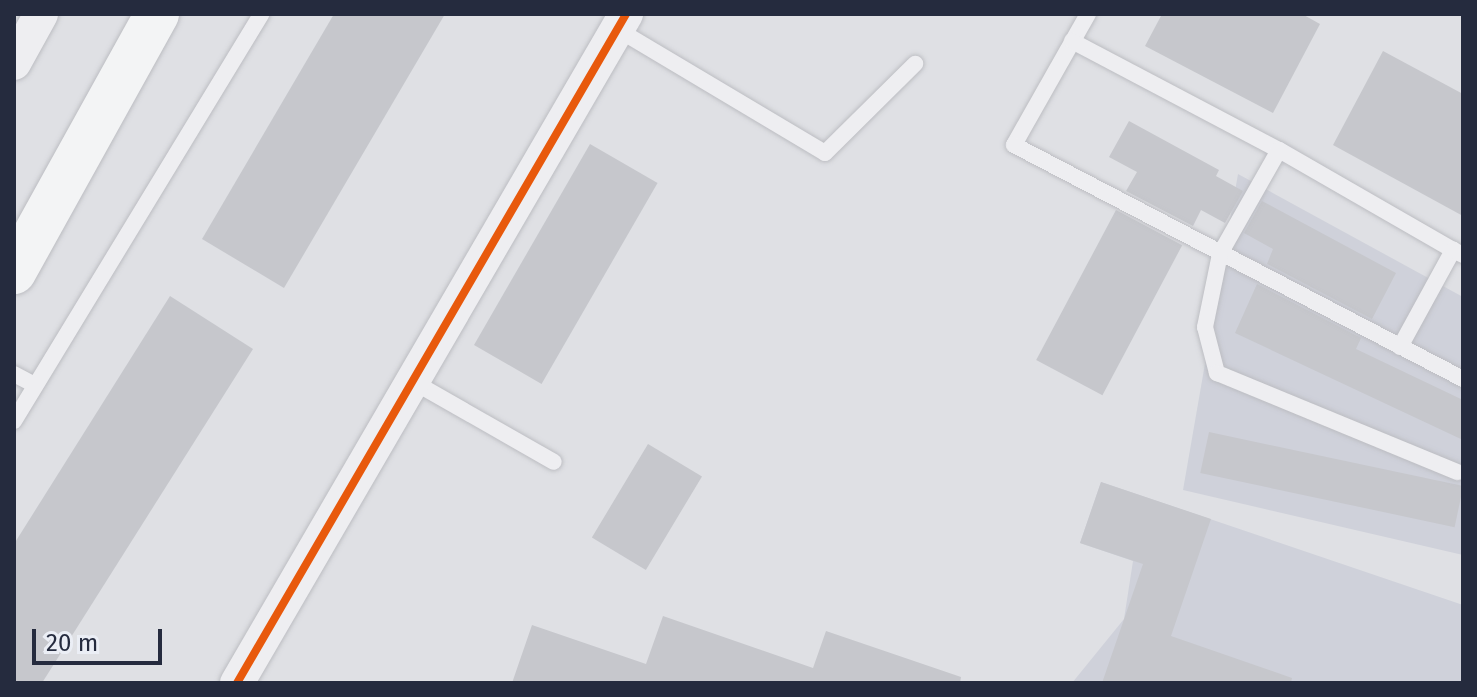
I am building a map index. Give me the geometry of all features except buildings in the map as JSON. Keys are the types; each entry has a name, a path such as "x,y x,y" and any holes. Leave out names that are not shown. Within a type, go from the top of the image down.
{"main road":[{"path":"14,272 157,14"}],"street":[{"path":"14,63 41,14"},
{"path":"237,683 622,22"}],"lane":[{"path":"14,421 261,14"},
{"path":"1088,14 1014,145 1463,379"},
{"path":"622,22 825,153 915,64"},
{"path":"1072,41 1279,150 1458,252 1400,347"},
{"path":"1279,150 1220,254 1205,327 1217,373 1457,472"},
{"path":"14,374 35,385"},
{"path":"412,381 554,462"}],"shaded area":[{"path":"1238,174 1463,297 1463,555 1183,490"},
{"path":"1101,482 1463,605 1463,683 1072,683 1124,619 1133,561 1080,543"}],"cycle path":[{"path":"237,683 626,14"}]}
